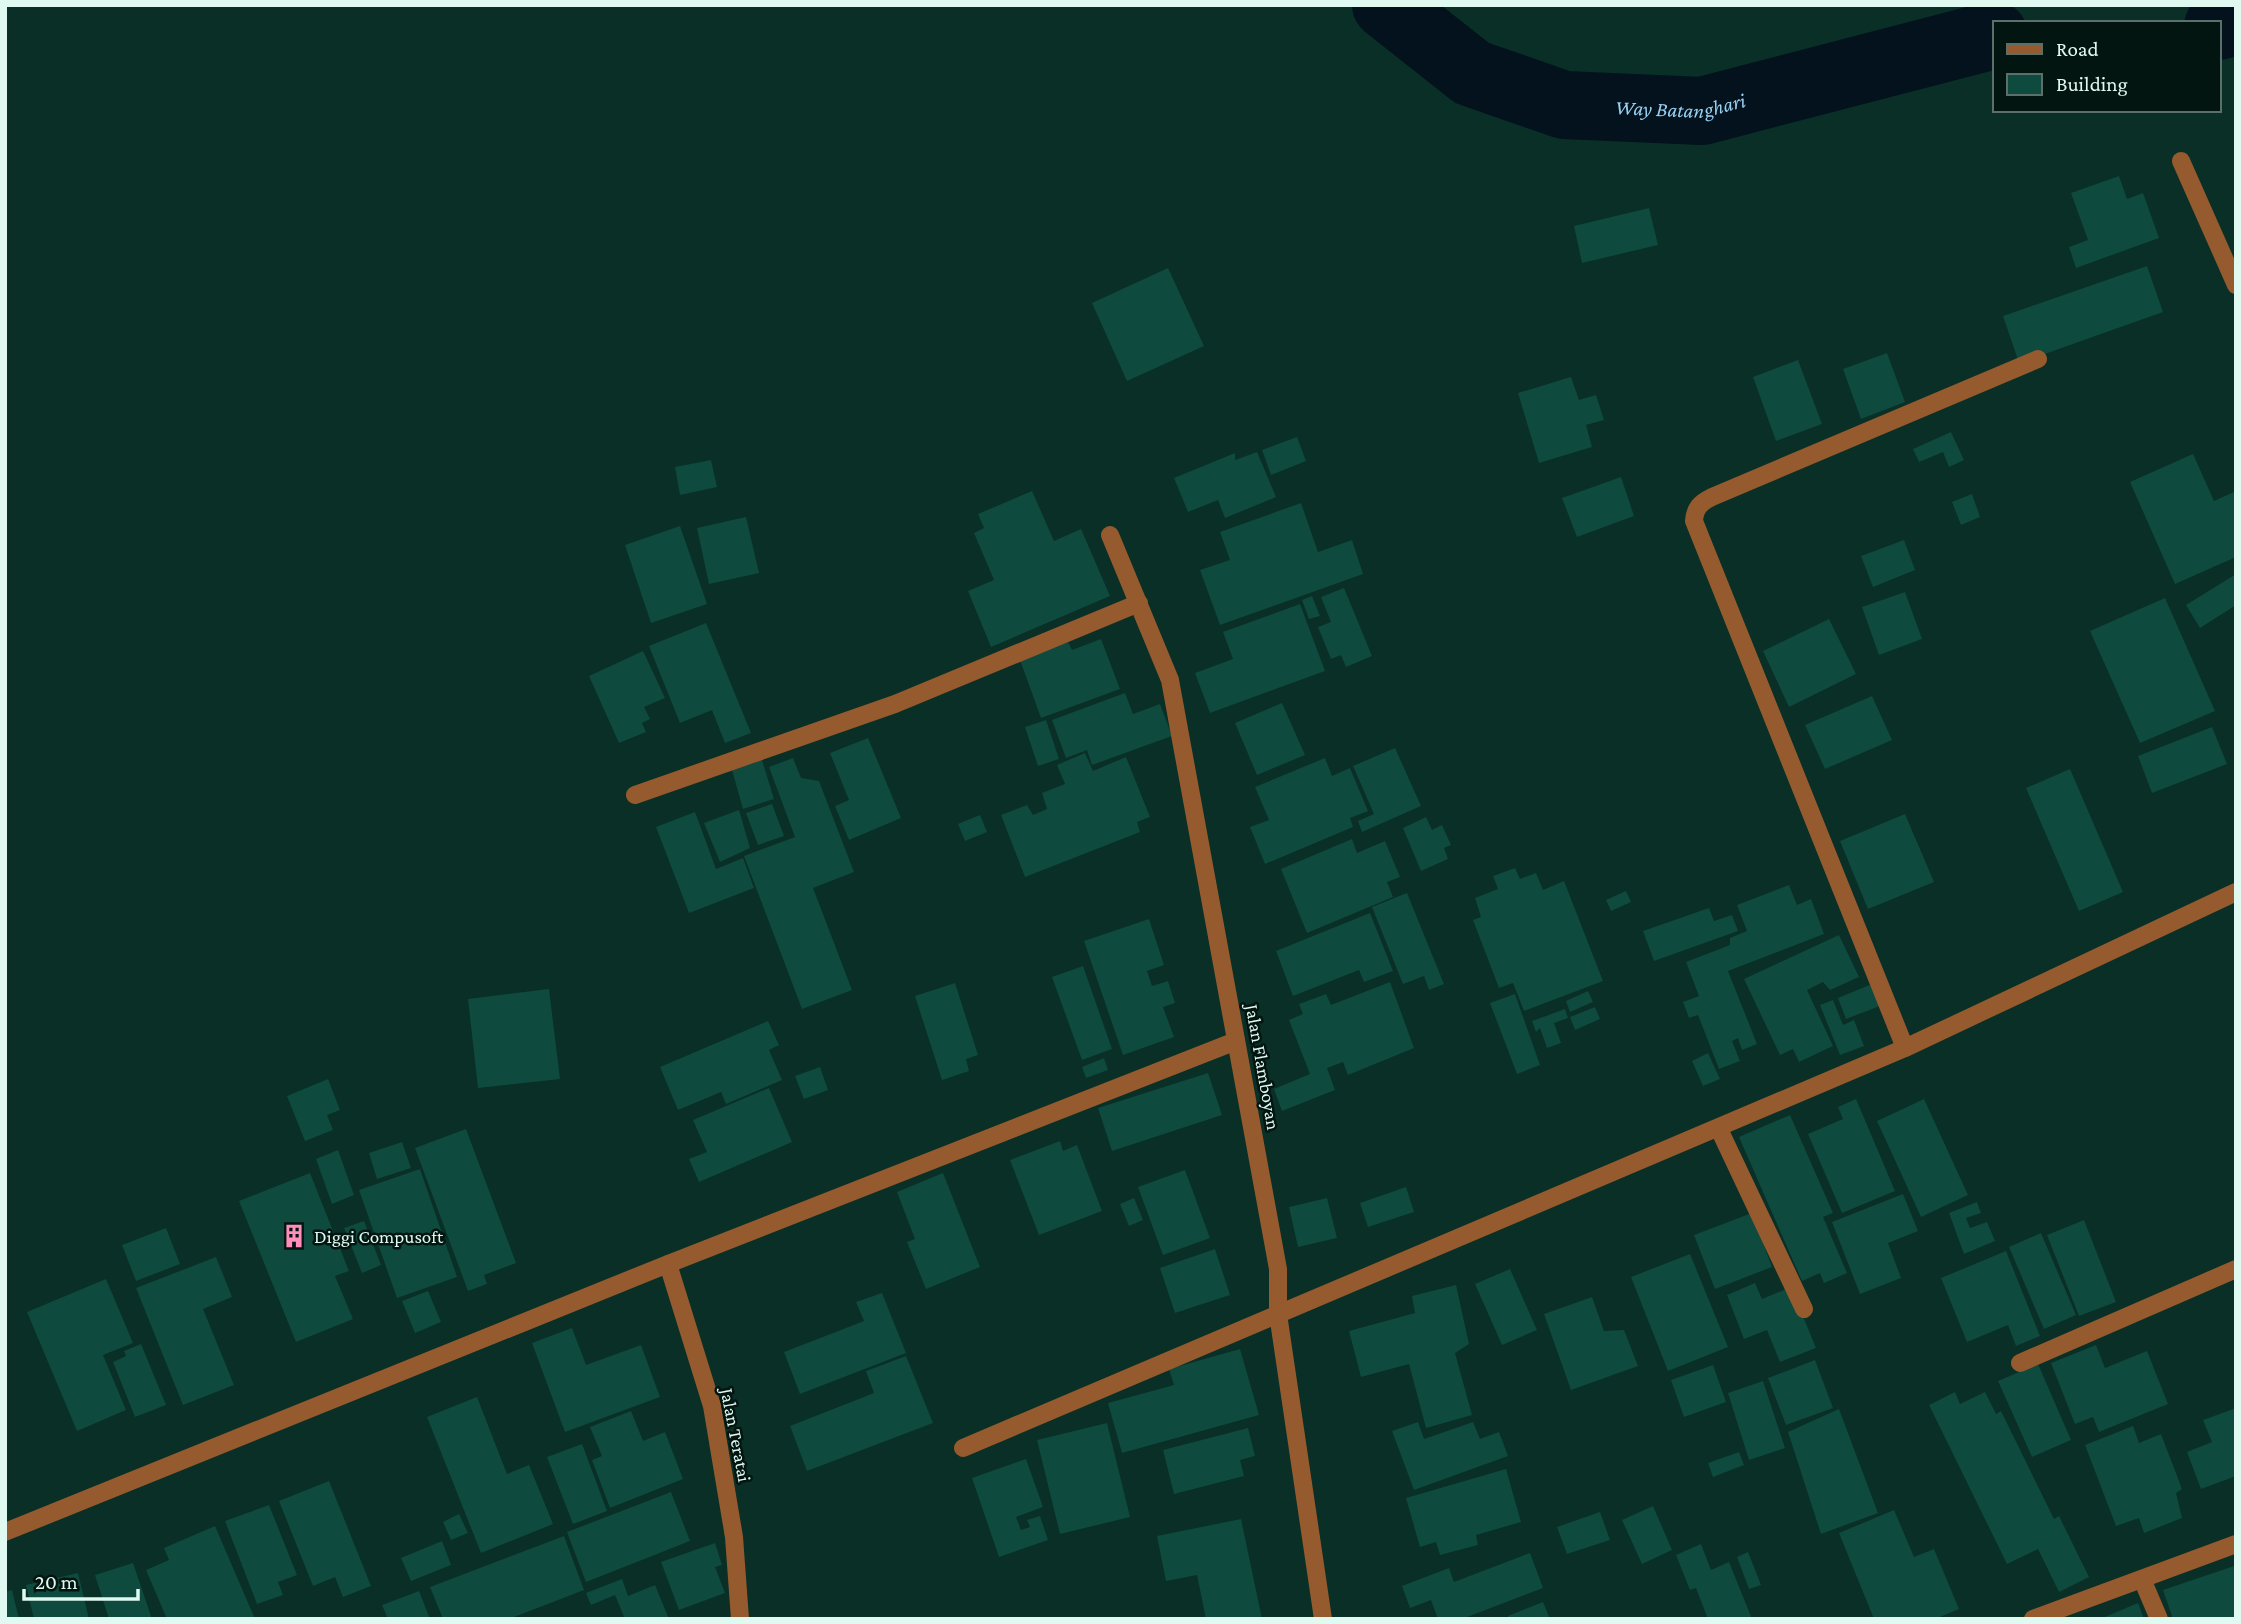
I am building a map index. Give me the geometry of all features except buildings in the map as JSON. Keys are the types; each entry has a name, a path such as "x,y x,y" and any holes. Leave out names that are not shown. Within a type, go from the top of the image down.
{"street":[{"path":"2181,162 2236,285"},
{"path":"1905,1048 1694,521 1694,511 1712,497 2038,359"},
{"name":"Jalan Flamboyan","path":"1110,535 1170,680 1278,1269 1278,1314 1323,1619"},
{"path":"635,795 895,704 1139,603"},
{"path":"963,1448 1905,1048 2236,892"},
{"path":"5,1532 668,1264 1236,1041"},
{"path":"1719,1129 1804,1309"},
{"name":"Jalan Teratai","path":"668,1264 712,1406 734,1537 740,1619"},
{"path":"2020,1363 2236,1269"},
{"path":"2033,1619 2236,1544"},
{"path":"2142,1579 2159,1619"}],"waterway":[{"name":"Way Batanghari","path":"1386,5 1472,73 1564,105 1702,111 1993,35"},
{"name":"Way Batanghari","path":"2220,25 2236,21"}],"place":[{"name":"Diggi Compusoft","path":"294,1236"}]}
